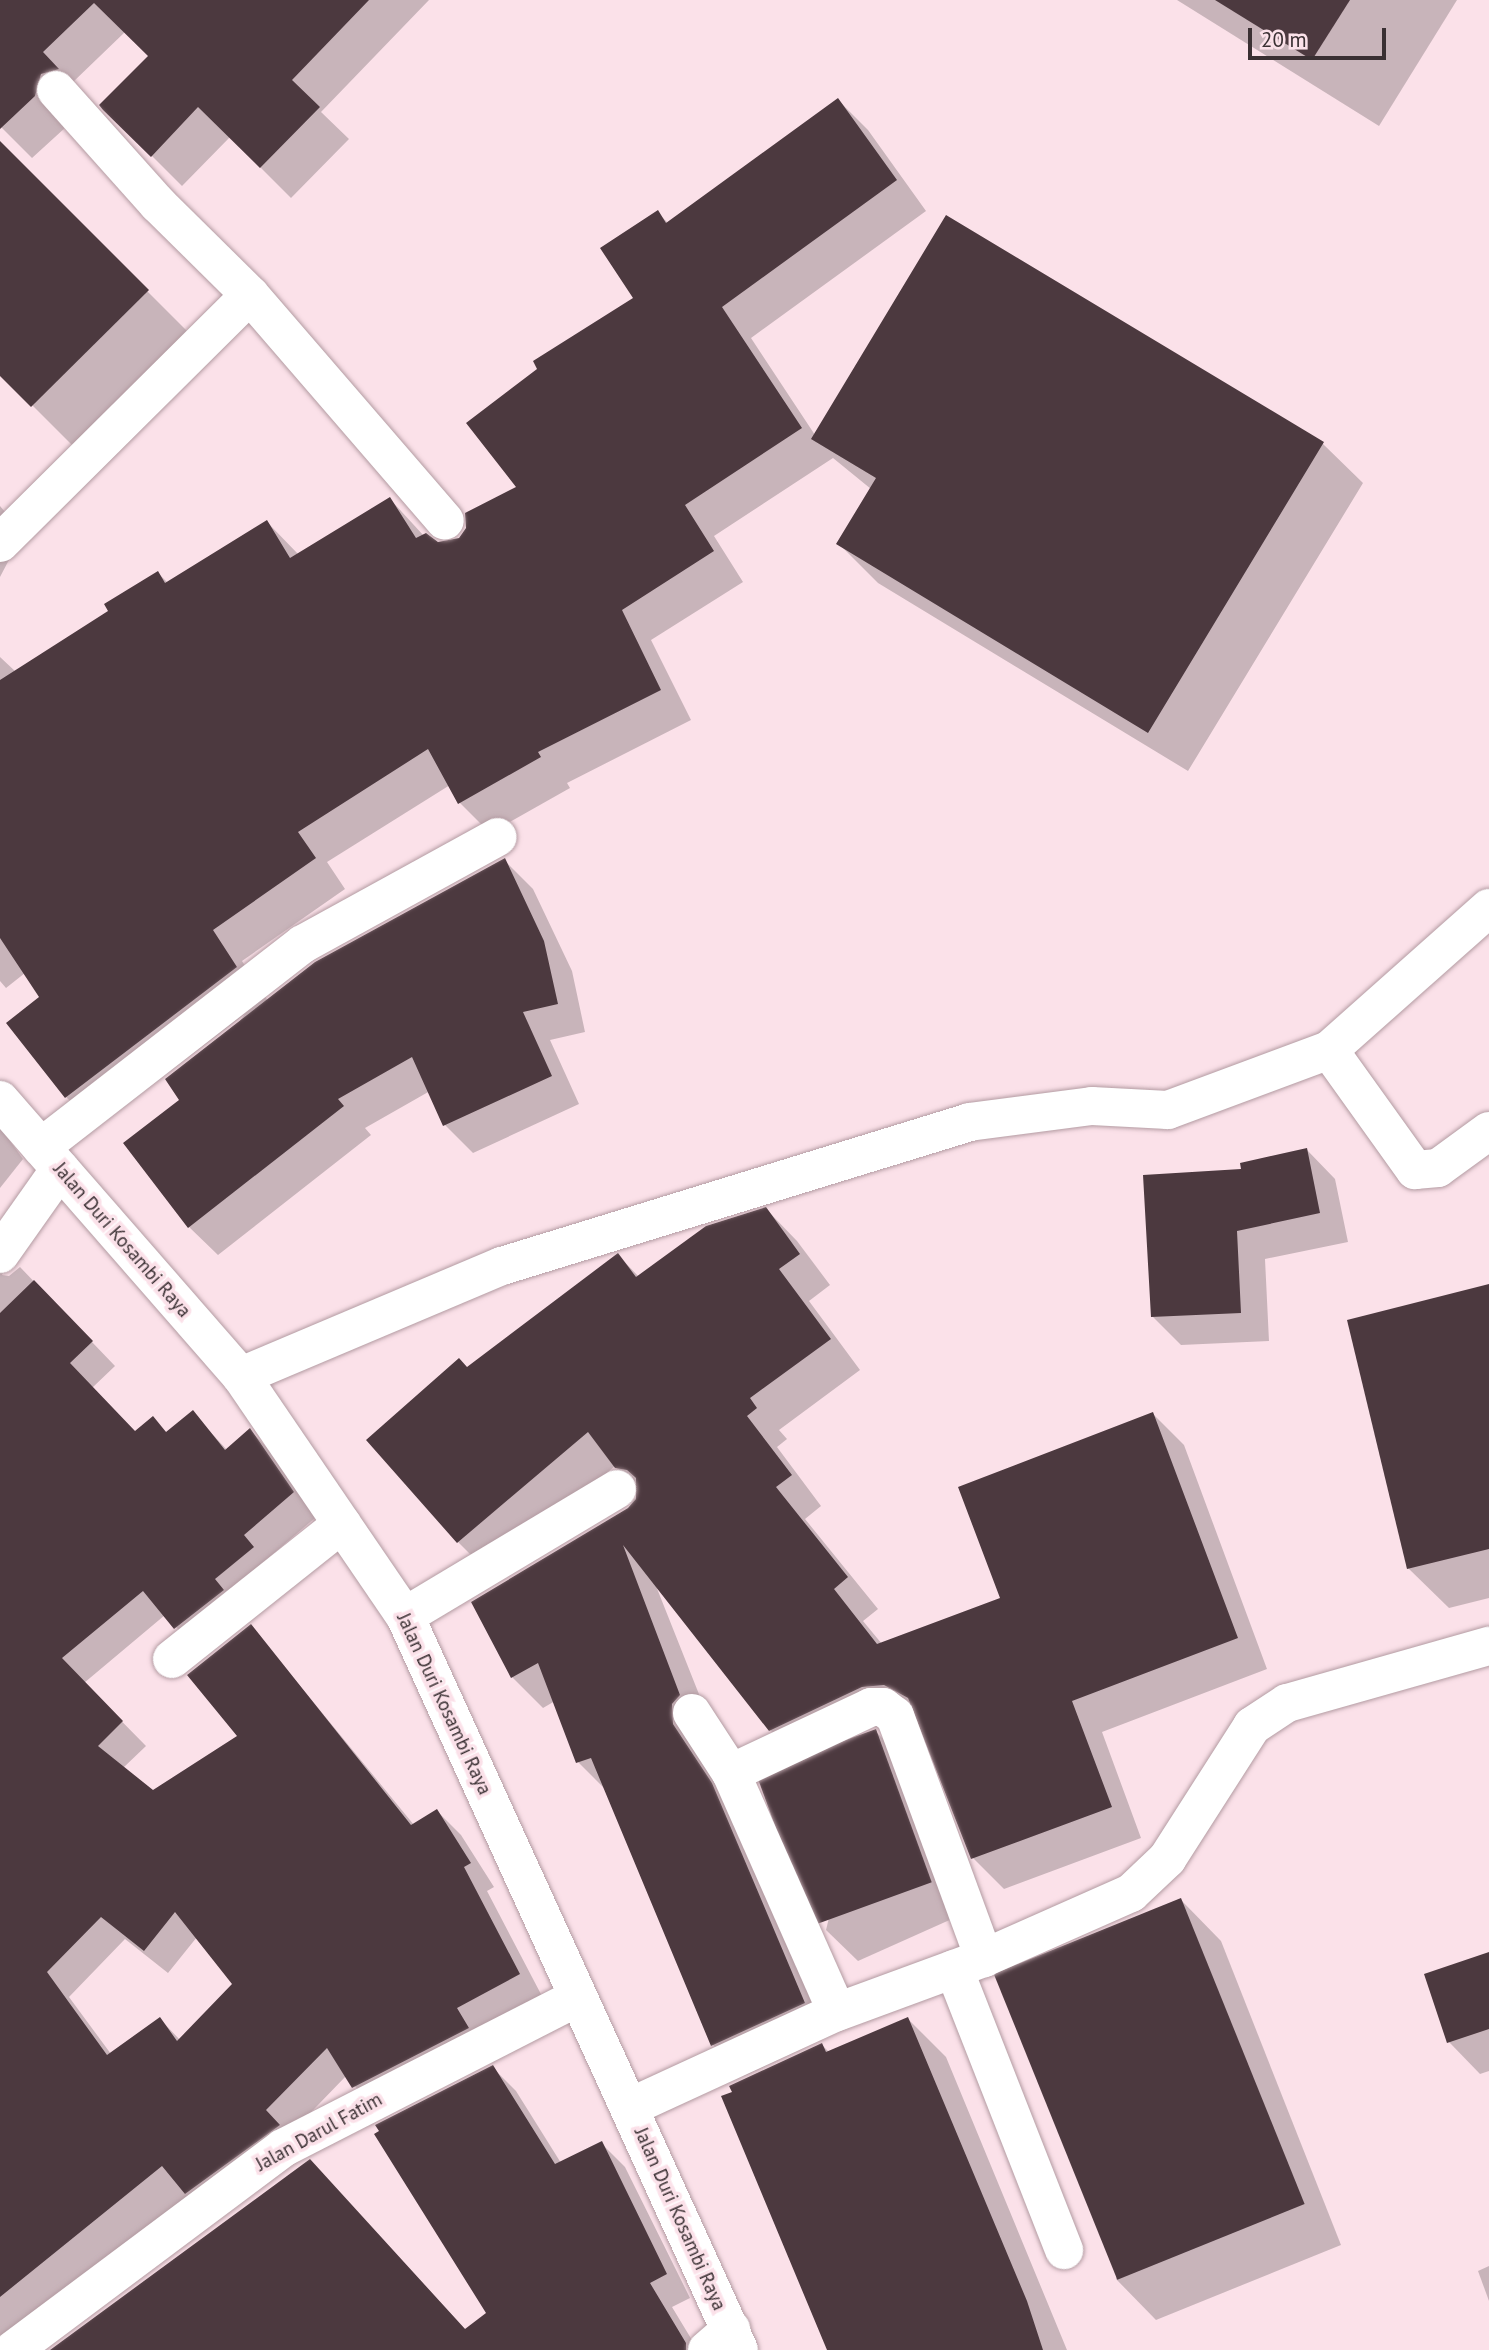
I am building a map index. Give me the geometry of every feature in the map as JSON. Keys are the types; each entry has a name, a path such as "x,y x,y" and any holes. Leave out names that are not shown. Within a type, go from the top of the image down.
{"street":[{"path":"56,90 158,204 250,295 445,521"},
{"path":"0,543 250,295"},
{"path":"0,1254 51,1158 303,944 498,837"},
{"path":"241,1376 502,1266 969,1122 1092,1106 1168,1110 1329,1051 1489,908"},
{"path":"1329,1051 1415,1170 1438,1168 1489,1131"},
{"name":"Jalan Duri Kosambi Raya","path":"0,1100 241,1376 405,1616 630,2107 725,2343"},
{"path":"405,1616 617,1489"},
{"path":"172,1659 342,1524"},
{"path":"630,2107 837,2012 969,1963 1131,1893 1167,1859 1252,1726 1287,1703 1489,1646"},
{"path":"731,1773 872,1707 883,1707 895,1716 969,1963 1064,2250"},
{"path":"692,1713 731,1773 837,2012"},
{"name":"Jalan Darul Fatim","path":"12,2350 282,2148 578,1997"},
{"path":"0,2336 12,2350"}],"building":[{"path":"0,0 369,0 292,80 320,107 260,168 198,107 151,157 103,110 99,105 148,56 94,3 43,52 59,69 41,74 35,96 0,129"},
{"path":"1215,0 1350,0 1312,60"},
{"path":"838,98 897,180 722,307 802,428 685,505 714,551 622,610 661,690 538,752 541,757 458,804 428,749 298,832 316,858 213,930 237,967 65,1098 6,1023 39,997 0,938 0,680 108,611 104,604 158,571 165,583 267,520 290,558 390,497 416,538 426,533 438,542 459,538 466,528 465,513 516,487 466,423 537,369 533,361 633,298 600,248 658,210 666,223"},
{"path":"0,141 149,290 31,407 0,376"},
{"path":"946,215 1324,442 1148,733 836,544 876,478 811,439"},
{"path":"505,858 544,941 558,1004 523,1012 552,1076 443,1126 412,1057 338,1099 344,1106 188,1228 123,1143 179,1100 165,1079 315,962"},
{"path":"1307,1148 1320,1213 1237,1231 1241,1313 1151,1317 1143,1175 1241,1169 1240,1163"},
{"path":"766,1207 800,1254 779,1269 831,1339 750,1398 757,1408 747,1416 792,1475 776,1487 848,1577 834,1589 877,1644 1000,1598 958,1487 1153,1412 1238,1638 1072,1701 1112,1807 971,1859 908,1698 884,1685 862,1687 769,1731 623,1545 680,1695 672,1704 673,1724 712,1783 805,2003 711,2046 591,1758 576,1763 538,1663 511,1678 471,1602 628,1508 636,1499 636,1478 627,1470 615,1468 588,1432 457,1543 366,1440 459,1358 467,1367 618,1253 636,1277 706,1226"},
{"path":"34,1280 93,1341 70,1363 135,1431 153,1416 166,1432 193,1410 225,1450 250,1428 294,1492 244,1535 254,1547 215,1579 224,1590 174,1629 143,1591 62,1658 123,1721 98,1746 153,1790 237,1736 187,1675 251,1624 411,1825 437,1809 471,1863 464,1867 520,1974 457,2008 469,2028 352,2088 327,2048 266,2110 280,2125 185,2194 162,2166 0,2297 0,1313","holes":["175,1912 232,1984 177,2041 160,2017 107,2055 47,1972 101,1917 144,1951"]},
{"path":"1489,1284 1489,1549 1407,1569 1347,1320"},
{"path":"876,1729 932,1882 811,1926 756,1773"},
{"path":"1181,1898 1305,2204 1117,2280 994,1974"},
{"path":"1489,1952 1489,2029 1447,2043 1424,1974"},
{"path":"908,2017 1027,2301 1043,2350 827,2350 721,2096 732,2092 729,2086 822,2043 826,2052"},
{"path":"493,2065 555,2164 602,2141 667,2274 650,2283 686,2343 686,2350 50,2350 310,2159 465,2329 486,2313 374,2134 379,2131 375,2125"}]}
